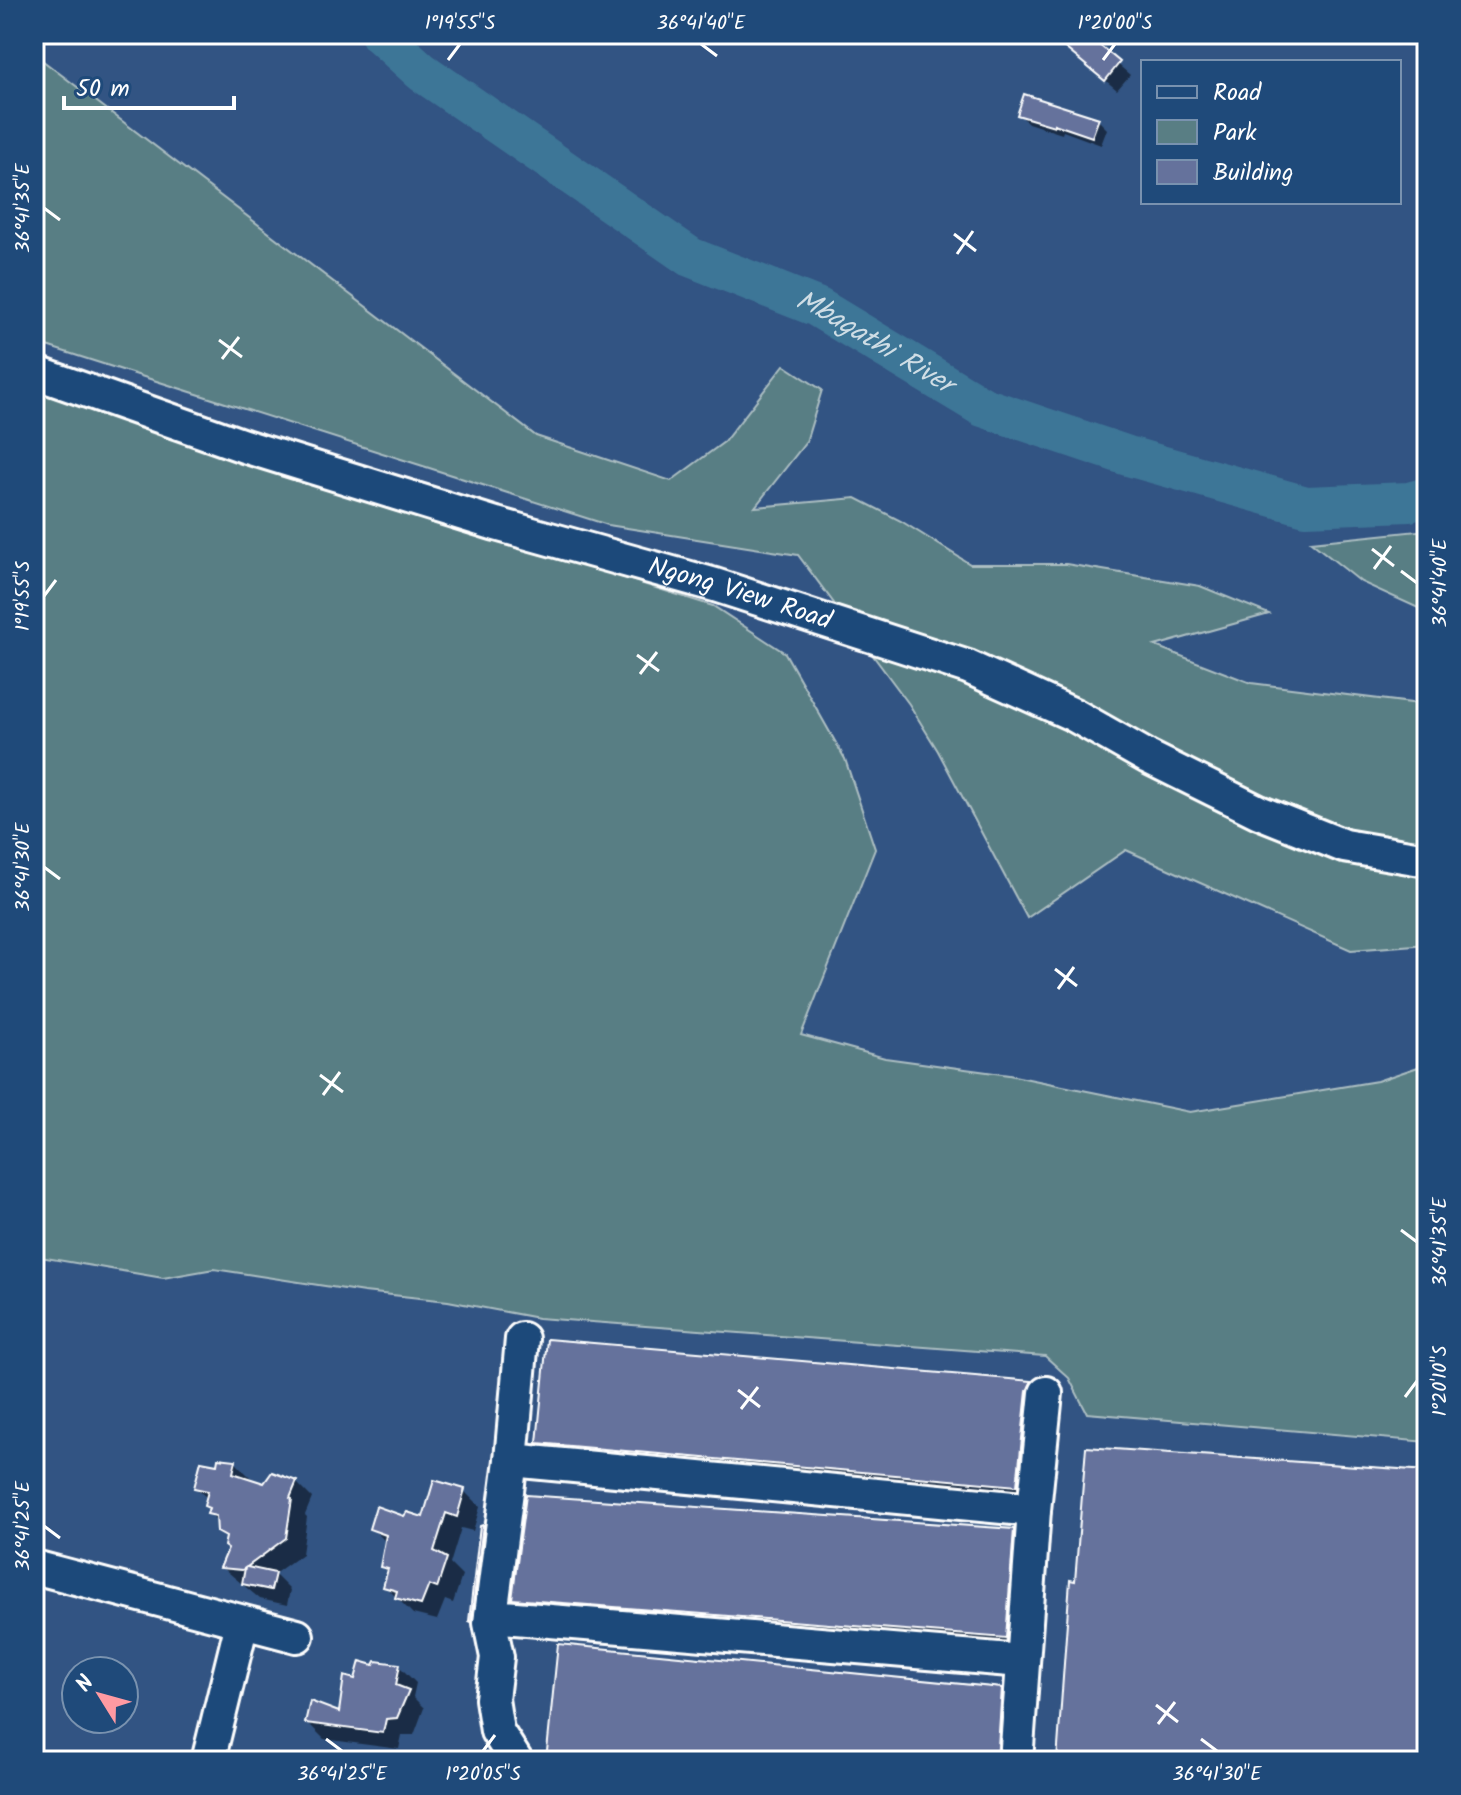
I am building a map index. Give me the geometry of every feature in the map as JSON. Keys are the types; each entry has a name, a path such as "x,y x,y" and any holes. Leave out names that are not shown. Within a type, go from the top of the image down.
{"street":[{"name":"Ngong View Road","path":"34,372 244,446 496,524 715,585 968,667 1074,715 1148,757 1259,812 1344,846 1427,860"},
{"path":"521,1760 497,1731 492,1699 497,1657 490,1623 511,1460 522,1339"},
{"path":"1016,1761 1034,1510 1046,1393"},
{"path":"511,1460 1034,1510"},
{"path":"34,1567 297,1636"},
{"path":"491,1616 1022,1661"},
{"path":"208,1761 242,1623"}],"green space":[{"path":"34,54 536,436 671,481 724,442 784,365 822,390 806,442 755,507 856,498 901,521 970,564 1066,564 1200,586 1269,614 1155,646 1251,683 1427,705 1427,944 1351,950 1126,850 1027,918 938,751 909,704 798,555 608,525 34,342"},
{"path":"34,385 713,606 785,653 845,759 875,849 801,1035 885,1058 1009,1075 1190,1112 1377,1081 1427,1064 1427,1442 1087,1413 1069,1378 1045,1356 538,1318 448,1301 364,1292 214,1269 163,1278 34,1256"},
{"path":"1427,530 1427,612 1361,582 1311,542"}],"building":[{"path":"1048,34 1086,34 1120,62 1105,81"},
{"path":"1024,94 1099,118 1092,137 1017,115"},
{"path":"547,1339 1032,1381 1027,1391 1017,1486 537,1443"},
{"path":"1086,1447 1427,1471 1427,1761 1057,1761 1070,1580 1075,1581"},
{"path":"218,1458 236,1460 233,1473 264,1483 272,1472 297,1481 290,1498 286,1538 247,1567 275,1573 271,1590 242,1584 245,1568 220,1568 228,1549 224,1546 226,1537 217,1532 216,1516 207,1514 209,1508 204,1506 208,1491 194,1488 201,1461 217,1464"},
{"path":"434,1480 465,1489 457,1517 446,1513 434,1551 447,1558 437,1588 429,1585 421,1605 395,1598 397,1591 383,1587 388,1569 380,1567 386,1535 369,1529 376,1506 404,1516 407,1512 423,1517"},
{"path":"526,1495 1014,1529 1006,1638 512,1599"},
{"path":"483,1525 471,1622 480,1526"},
{"path":"558,1644 1002,1688 997,1761 635,1761 570,1754 570,1761 546,1761"},
{"path":"360,1661 374,1665 376,1661 400,1664 396,1685 409,1690 397,1718 386,1719 383,1733 305,1723 310,1701 339,1712 344,1676 355,1679"}],"waterway":[{"name":"Mbagathi River","path":"380,34 422,72 690,257 817,307 983,407 1128,456 1306,506 1409,502 1427,497"}]}
